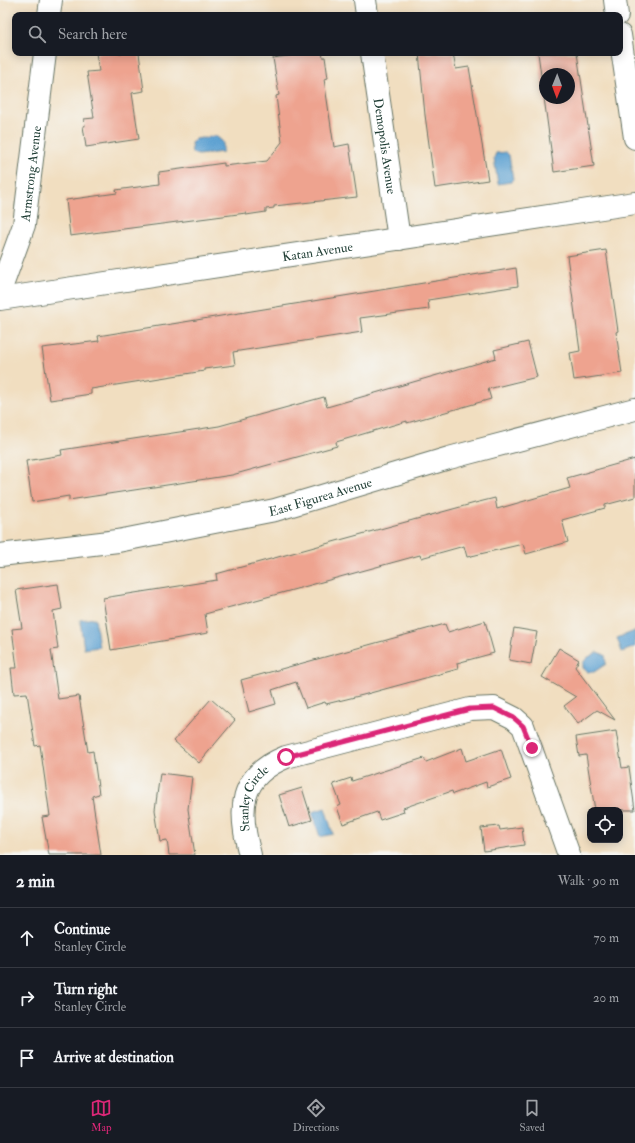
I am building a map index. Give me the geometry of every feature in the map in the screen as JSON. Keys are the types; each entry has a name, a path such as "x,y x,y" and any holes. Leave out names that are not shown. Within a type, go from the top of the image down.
{"street":[{"path":"49,12 51,0"},
{"path":"365,0 367,12"},
{"path":"615,0 617,12"},
{"name":"Armstrong Avenue","path":"0,291 24,225 45,56"},
{"name":"Demopolis Avenue","path":"372,56 399,239"},
{"path":"623,56 635,138"},
{"name":"Katan Avenue","path":"0,298 635,204"},
{"name":"East Figurea Avenue","path":"0,555 118,541 275,510 449,458 635,409"},
{"name":"Stanley Circle","path":"250,855 244,831 244,806 248,787 257,774 269,764 286,757 470,709 494,708 514,718 523,726 569,855"}],"water":[{"path":"216,136 223,142 223,152 198,155 192,153 191,143 195,139"},
{"path":"506,152 509,155 513,179 511,182 498,184 494,158 496,153"},
{"path":"95,618 99,647 84,649 80,620"},
{"path":"635,631 635,647 622,652 617,638"},
{"path":"597,652 605,655 606,664 594,672 588,672 583,668 583,663 587,658"},
{"path":"325,808 333,834 320,837 312,812"}],"building":[{"path":"96,56 139,56 144,91 132,93 139,139 86,147 83,126 85,126 84,119 94,118 87,72 99,71"},
{"path":"288,56 325,57 328,78 324,79 334,147 349,144 357,197 274,206 274,208 266,209 266,212 246,215 246,213 70,236 66,200 117,193 116,190 160,184 159,172 224,163 224,166 267,161 282,142 276,96 279,95 273,58"},
{"path":"419,56 454,56 456,69 469,67 488,180 435,188 425,115"},
{"path":"538,56 577,56 594,166 554,172 545,104 575,104 575,68 540,68"},
{"path":"606,250 618,331 616,332 622,373 574,380 570,353 580,351 567,256"},
{"path":"516,268 518,286 428,300 429,309 360,318 362,332 233,352 235,365 91,389 91,394 50,400 42,348 99,341 98,336"},
{"path":"528,342 537,377 488,389 491,399 407,423 407,421 336,442 337,446 232,475 69,500 69,496 32,502 26,461 62,455 61,450 219,426 324,397 327,407 496,358 494,350"},
{"path":"635,459 635,497 605,505 605,508 562,520 568,542 526,554 523,544 467,557 464,546 421,558 420,555 205,614 208,633 111,650 103,598 217,580 216,574 495,498 497,509 570,488 567,478"},
{"path":"58,584 62,609 53,611 58,649 51,650 58,699 79,696 88,752 93,751 99,794 92,796 101,855 49,855 42,817 50,816 40,745 35,746 27,693 14,694 11,668 17,668 12,629 22,628 16,590"},
{"path":"485,621 494,653 457,663 458,669 363,695 326,704 325,702 306,708 296,682 272,690 276,704 249,712 241,680 445,624 448,632"},
{"path":"514,628 537,632 531,664 509,660"},
{"path":"559,648 579,660 575,667 615,720 597,710 578,724 564,706 576,697 542,677"},
{"path":"211,699 235,720 199,763 174,741"},
{"path":"616,731 622,768 629,767 635,810 623,810 623,807 595,807 586,755 579,756 576,737"},
{"path":"462,748 466,761 501,749 511,779 487,787 486,782 453,794 452,791 403,808 404,812 380,820 377,812 343,824 337,807 341,805 333,784 351,778 352,781 424,758 426,762"},
{"path":"160,773 192,777 188,809 195,855 169,855 167,840 160,841 155,810"},
{"path":"302,788 312,820 289,827 279,795"},
{"path":"499,826 500,830 522,827 524,845 484,851 481,828"}],"route":[{"path":"286,757 470,709 494,708 514,718 523,726 532,748"}]}
